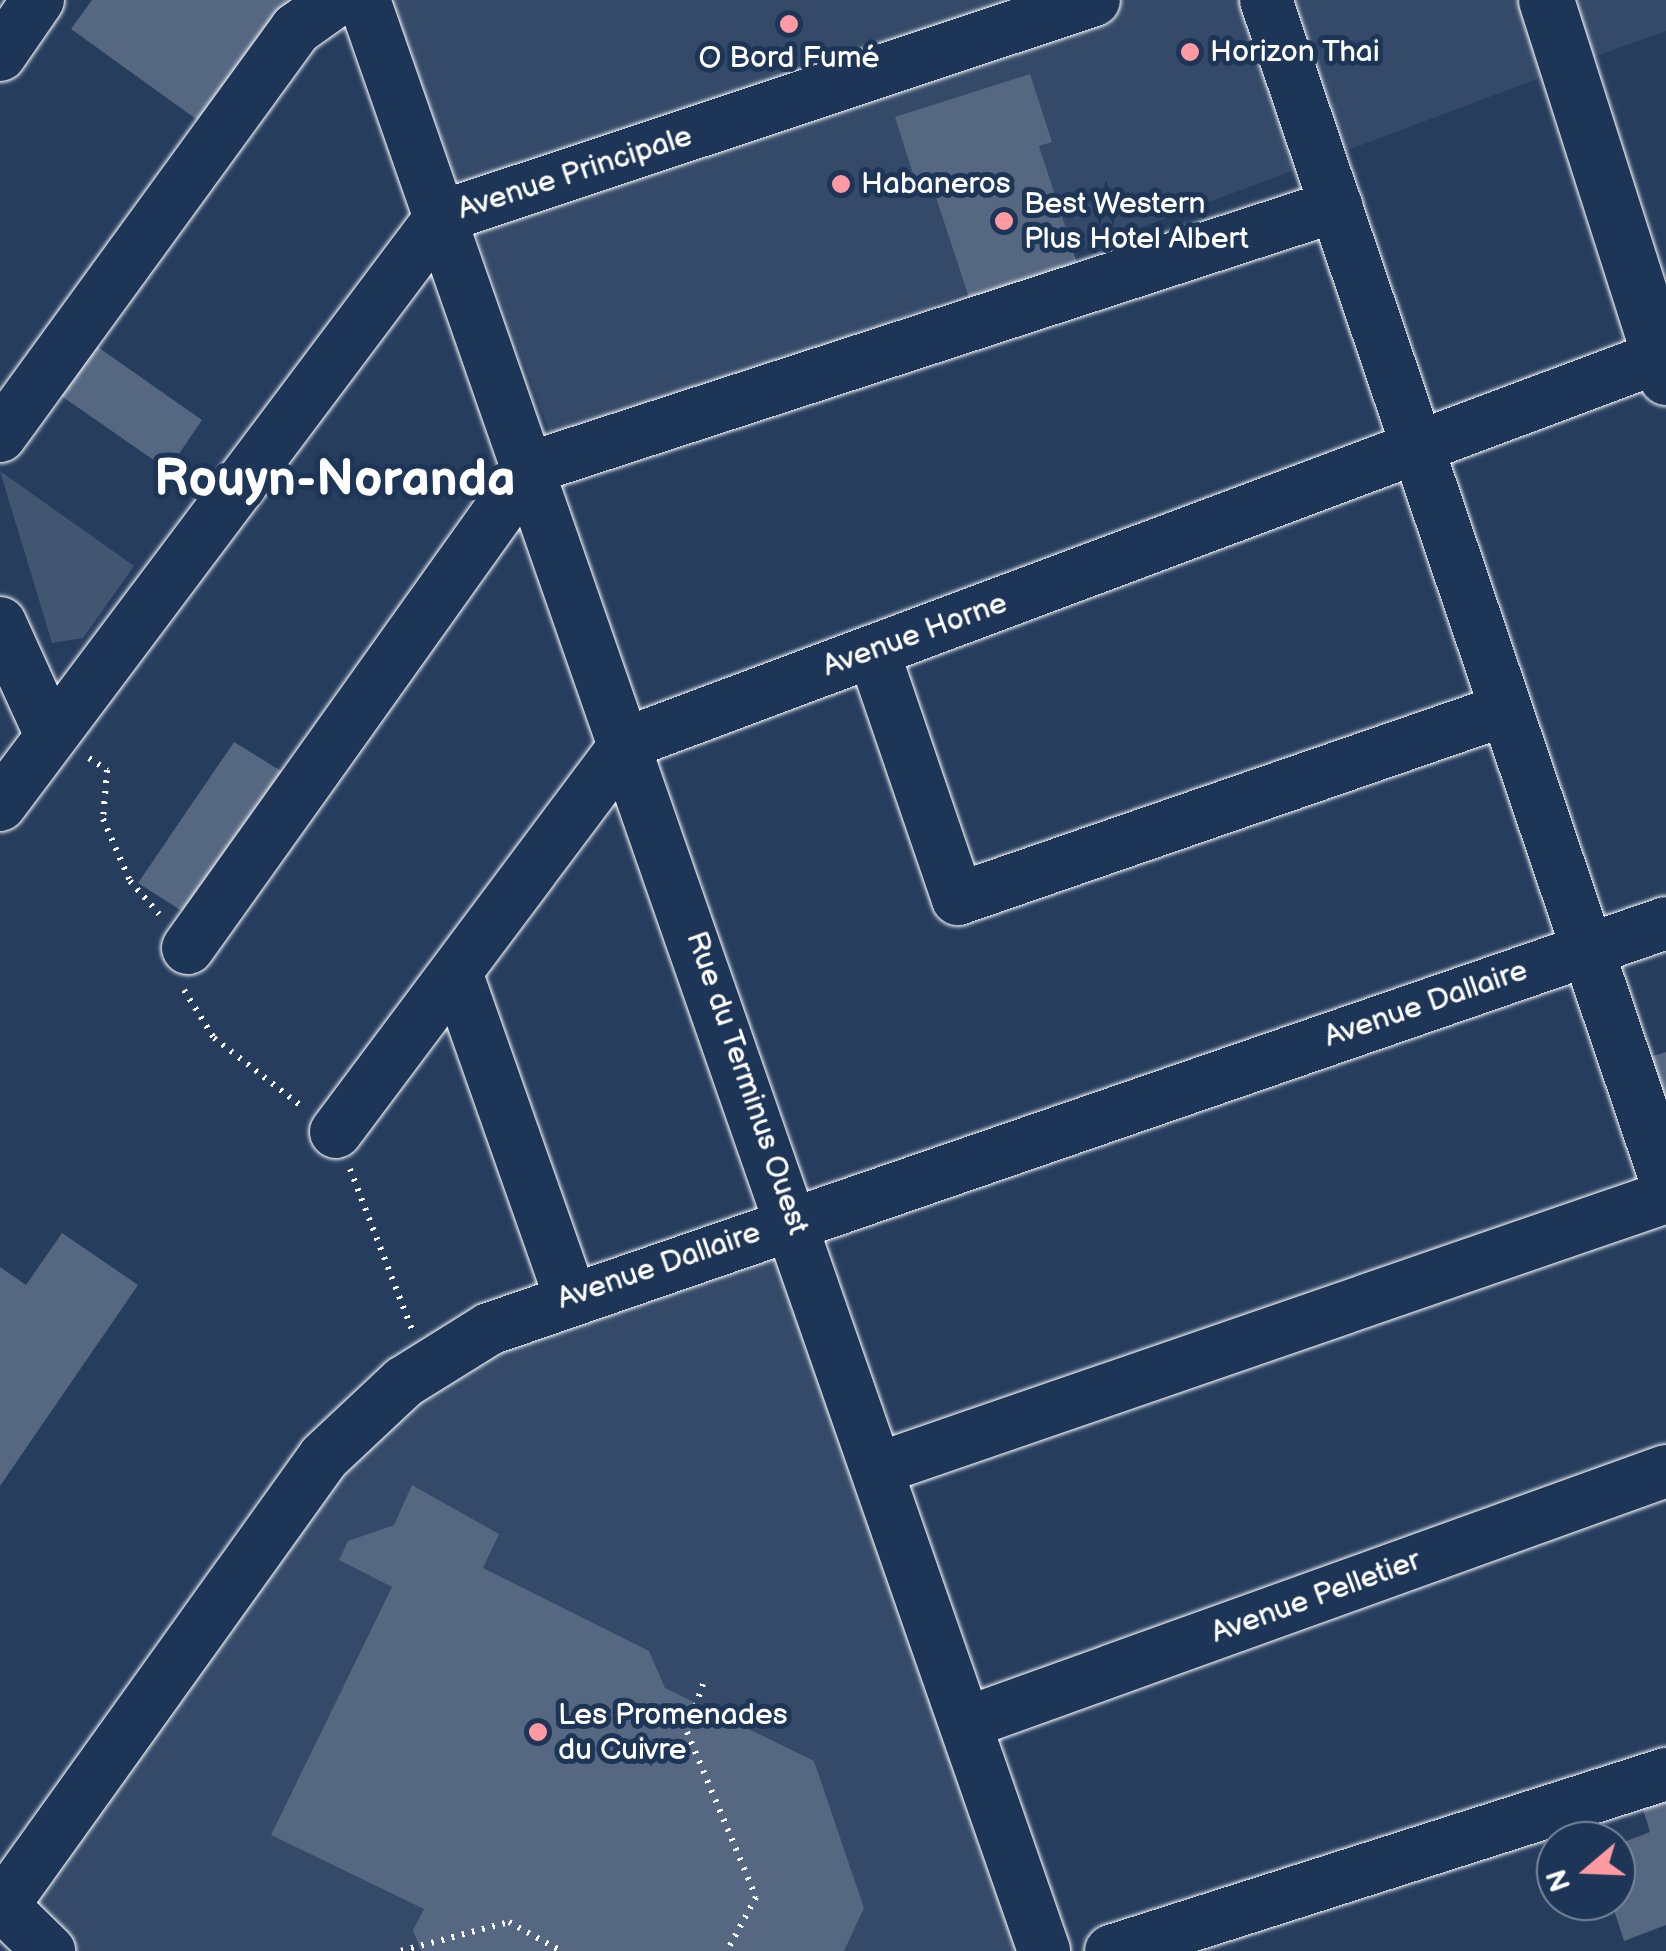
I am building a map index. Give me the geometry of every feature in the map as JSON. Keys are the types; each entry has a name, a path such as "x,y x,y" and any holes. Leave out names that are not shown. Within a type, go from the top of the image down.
{"main road":[{"path":"1546,0 1663,367"}],"street":[{"path":"0,55 38,0"},
{"path":"0,436 296,29 338,0"},
{"name":"Rue du Terminus Ouest","path":"364,0 795,1218 1044,1951"},
{"name":"Avenue Principale","path":"0,806 24,729 441,218 1094,0"},
{"path":"1266,0 1423,446 1506,710 1590,948 1666,1182"},
{"path":"188,948 530,468 1336,206"},
{"name":"Avenue Horne","path":"627,743 1423,446 1663,367"},
{"path":"0,623 24,729"},
{"path":"873,651 958,899 1506,710"},
{"path":"336,1132 458,978 627,743"},
{"name":"Avenue Dallaire","path":"1,1904 324,1457 404,1382 488,1329 570,1296 795,1218 1666,923"},
{"path":"458,978 570,1296"},
{"path":"880,1468 1666,1197"},
{"name":"Avenue Pelletier","path":"966,1723 1666,1471"},
{"path":"1111,1951 1666,1774"},
{"path":"1,1904 49,1951"}],"path":[{"path":"24,729 107,770 103,819 130,881 188,948"},
{"path":"702,1684 687,1732 756,1897 727,1951"},
{"path":"402,1951 509,1922 561,1951"}],"shaded area":[{"path":"390,0 1527,0 1551,74 555,447"},
{"path":"1575,0 1666,0 1666,31 1594,57"},
{"path":"0,471 134,566 83,638 52,643"},
{"path":"795,1218 1044,1951 63,1951 3,1905 404,1382"}],"building":[{"path":"92,0 291,0 203,124 71,29"},
{"name":"Best Western Plus Hotel Albert","path":"1030,74 1052,142 1039,146 1077,263 969,298 929,176 915,180 895,117"},
{"path":"82,336 202,420 168,470 47,386"},
{"path":"234,742 286,774 185,913 138,883"},
{"path":"1666,1052 1666,1100 1651,1057"},
{"path":"62,1233 138,1285 0,1486 0,1267 26,1285"},
{"name":"Les Promenades du Cuivre","path":"412,1485 499,1534 483,1568 649,1651 665,1688 814,1761 864,1908 844,1951 421,1951 413,1930 424,1909 271,1835 392,1587 339,1560 348,1541 394,1525"},
{"path":"1666,1798 1666,1925 1624,1941 1618,1921 1636,1921 1636,1837 1650,1832 1642,1806"}],"place":[{"name":"O Bord Fumé","path":"789,24"},
{"name":"Horizon Thai","path":"1190,52"},
{"name":"Habaneros","path":"841,184"},
{"name":"Best Western Plus Hotel Albert","path":"1004,221"},
{"name":"Les Promenades du Cuivre","path":"538,1732"}],"district":[{"name":"Rouyn-Noranda","path":"335,481"}]}
